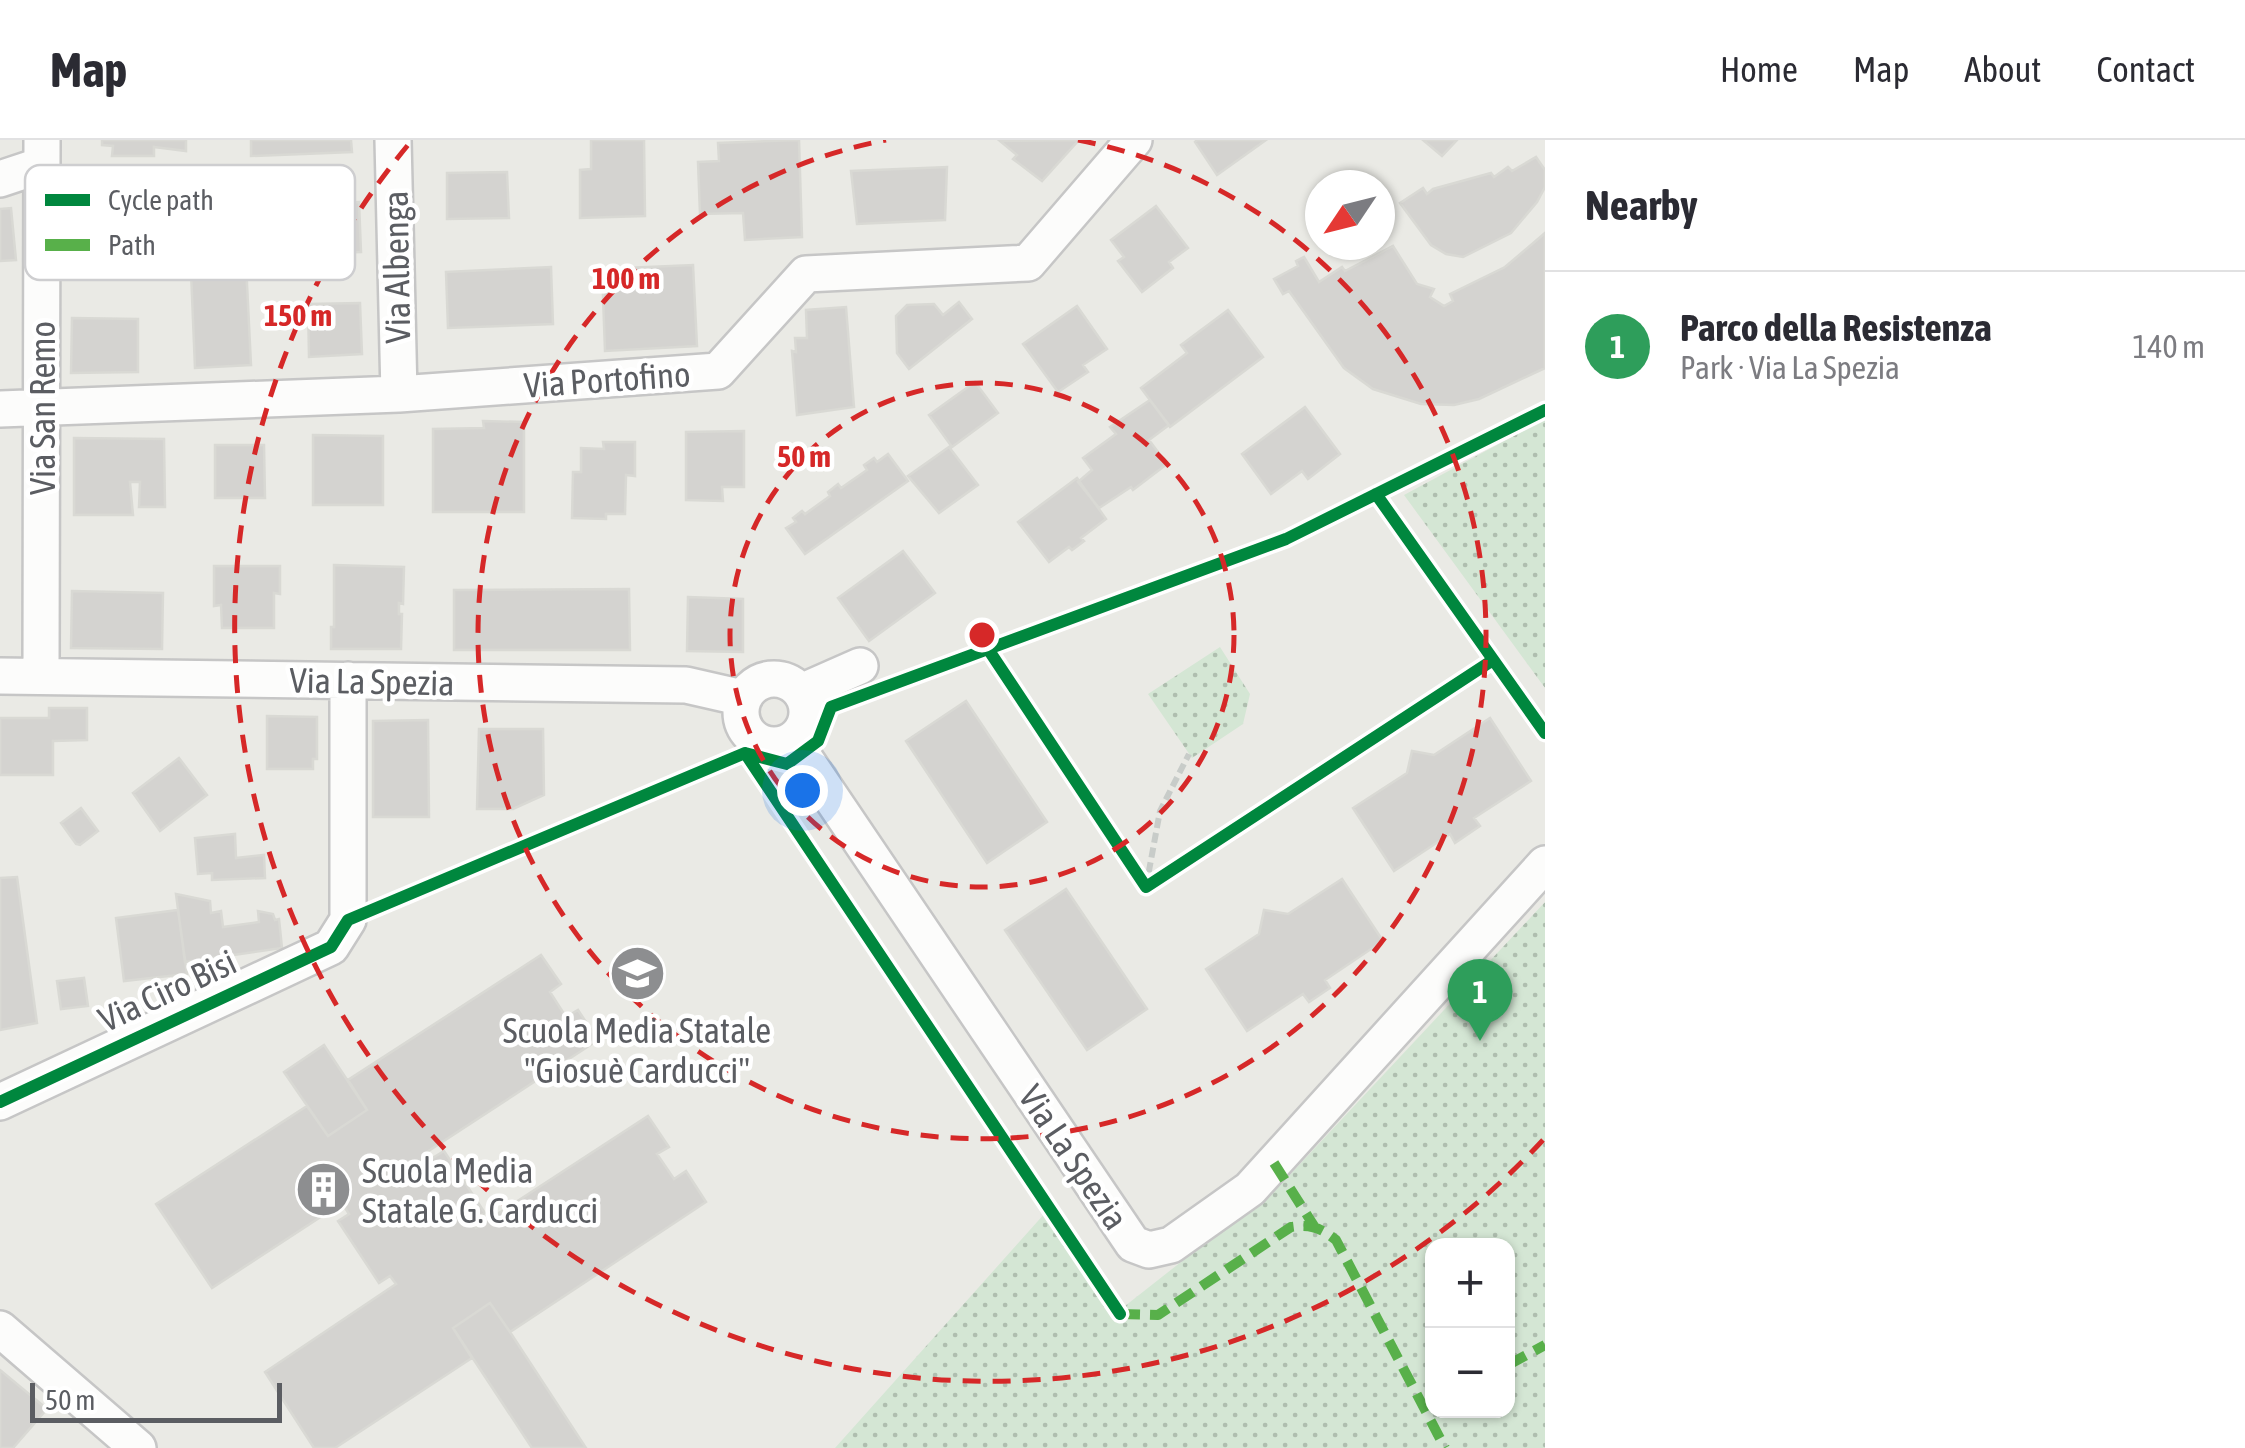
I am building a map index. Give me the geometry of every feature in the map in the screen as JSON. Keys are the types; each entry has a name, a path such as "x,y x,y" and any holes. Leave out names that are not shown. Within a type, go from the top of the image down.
{"street":[{"name":"Via Albenga","path":"393,140 399,394"},
{"name":"Via Portofino","path":"0,409 399,394 718,371 806,274 1028,263 1134,140"},
{"path":"0,179 42,152"},
{"name":"Via San Remo","path":"41,676 42,280"},
{"path":"801,692 860,666"},
{"name":"Via La Spezia","path":"0,676 686,685 743,698"},
{"path":"779,679 801,692 807,717 793,741 773,746 759,743 748,734 740,711 743,698 754,685 779,679"},
{"name":"Via Ciro Bisi","path":"0,1102 332,946 348,920 348,680"},
{"name":"Via La Spezia","path":"793,741 1133,1244 1149,1250 1171,1245 1250,1189 1545,864"},
{"path":"0,1329 138,1448"}],"path":[{"path":"1146,887 1160,811 1188,754"}],"green space":[{"path":"1545,419 1545,688 1404,495"},
{"path":"1220,647 1250,694 1243,724 1192,758 1148,694"},
{"path":"1545,902 1545,1448 835,1448 1046,1212 1111,1317 1284,1181"}],"building":[{"path":"102,140 186,140 186,151 154,147 154,156 112,156 113,146 102,145"},
{"path":"251,140 351,140 352,152 251,156"},
{"path":"591,140 644,140 645,216 580,218 580,170 591,169"},
{"path":"799,140 802,237 745,240 743,213 700,214 698,162 719,161 718,143"},
{"path":"1079,140 1042,181 1013,159 1017,155 1000,141"},
{"path":"1197,140 1266,140 1217,175"},
{"path":"1423,140 1457,140 1442,156"},
{"path":"1536,157 1545,170 1545,187 1537,202 1511,233 1463,257 1446,254 1431,245 1400,203 1423,188 1427,194 1491,173 1494,177 1508,167 1512,171"},
{"path":"947,167 945,220 857,224 851,171"},
{"path":"507,172 509,218 447,219 447,173"},
{"path":"355,202 359,202 361,252 355,252"},
{"path":"1156,206 1188,248 1169,262 1173,268 1142,292 1118,261 1124,257 1111,240"},
{"path":"11,208 16,260 0,261 0,209"},
{"path":"1545,233 1545,368 1479,399 1454,405 1421,404 1373,389 1344,368 1289,291 1283,294 1274,279 1298,266 1296,261 1304,257 1319,282 1342,267 1345,271 1366,260 1395,260 1395,249 1417,284 1434,289 1430,297 1444,306 1453,301 1450,294 1505,267"},
{"path":"693,265 697,346 605,351 602,269"},
{"path":"551,267 553,324 448,328 446,272"},
{"path":"191,280 247,280 251,365 195,368"},
{"path":"959,302 972,319 909,369 897,353 896,316 907,305 934,304 943,315"},
{"path":"360,303 362,354 309,357 308,304"},
{"path":"1077,306 1107,349 1083,365 1088,372 1058,392 1023,344"},
{"path":"846,307 854,407 797,415 792,351 796,352 795,338 807,338 806,310"},
{"path":"1228,310 1263,357 1170,427 1141,388 1187,353 1181,345"},
{"path":"72,318 138,319 138,372 71,373"},
{"path":"975,382 998,413 952,447 929,415"},
{"path":"1150,400 1169,425 1149,440 1167,464 1133,490 1131,487 1099,508 1078,482 1092,470 1083,458 1116,434 1110,427"},
{"path":"1305,407 1340,454 1308,479 1302,471 1271,494 1242,454"},
{"path":"483,421 524,422 524,512 433,512 433,429 484,428"},
{"path":"744,431 744,487 722,487 723,501 686,500 686,432"},
{"path":"313,435 383,436 383,505 313,505"},
{"path":"74,438 164,439 165,507 139,507 140,482 130,482 133,515 74,515"},
{"path":"603,442 635,442 635,476 626,475 625,514 606,514 606,519 572,518 573,472 581,472 581,448 604,449"},
{"path":"215,445 264,445 265,498 215,498"},
{"path":"949,447 978,485 939,513 908,476"},
{"path":"888,454 908,481 805,554 786,528 796,522 793,518 830,496 828,492 838,484 841,488 867,470 864,465 874,458 877,462"},
{"path":"1077,478 1106,519 1081,538 1084,541 1049,562 1018,522"},
{"path":"903,551 935,593 869,641 838,598"},
{"path":"334,565 404,567 403,604 399,603 401,649 331,649"},
{"path":"214,566 280,566 280,594 274,593 274,628 222,628 221,605 214,606"},
{"path":"629,589 630,650 454,650 454,590"},
{"path":"72,591 163,593 162,649 71,648"},
{"path":"688,597 743,599 743,652 687,651"},
{"path":"966,701 1047,822 987,863 906,741"},
{"path":"49,708 87,708 87,740 53,741 53,775 0,775 0,718 49,718"},
{"path":"267,716 317,717 317,759 313,759 313,769 267,769"},
{"path":"1490,718 1531,781 1474,818 1480,826 1455,843 1450,834 1394,871 1353,808 1407,773 1412,751 1434,755"},
{"path":"428,720 429,817 373,817 373,721"},
{"path":"479,729 543,729 544,795 513,809 477,809"},
{"path":"179,758 207,795 160,831 133,793"},
{"path":"81,808 98,831 80,845 61,823"},
{"path":"235,834 236,858 264,855 265,878 212,880 212,873 198,874 195,838"},
{"path":"17,877 37,1023 0,1030 0,878"},
{"path":"1342,879 1383,941 1325,980 1330,988 1309,1002 1303,994 1247,1031 1206,969 1259,934 1264,910 1288,914"},
{"path":"1066,889 1147,1009 1087,1050 1005,930"},
{"path":"176,894 210,901 211,913 221,911 223,927 259,922 258,911 273,914 275,920 279,919 282,948 185,962"},
{"path":"178,910 187,974 124,981 116,918"},
{"name":"Scuola Media Statale G. Carducci","path":"541,955 561,984 550,992 566,1017 578,1010 598,1040 427,1152 431,1159 444,1151 485,1213 472,1221 476,1228 648,1116 669,1147 657,1154 674,1179 686,1171 706,1202 510,1332 490,1303 453,1328 472,1358 335,1448 314,1448 265,1372 396,1284 390,1276 379,1283 338,1221 349,1214 342,1203 212,1288 156,1204 307,1106 328,1136 367,1110 348,1080"},
{"path":"84,978 88,1006 61,1009 57,981"},
{"path":"324,1045 367,1110 328,1136 284,1072"},
{"path":"490,1303 586,1448 532,1448 453,1328"},
{"path":"0,1370 47,1409 13,1448 0,1448"}],"marked path":[{"path":"1274,1163 1314,1226"},
{"path":"1120,1314 1158,1315 1291,1227 1320,1230 1336,1240 1445,1448"},
{"path":"1515,1361 1545,1345"}],"cycle path":[{"path":"0,1102 331,947 348,920 745,753 787,764 818,741 831,707 1286,539 1545,410"},
{"path":"1376,494 1545,733"},
{"path":"988,649 1146,887 1493,660"},
{"path":"745,753 1120,1314"}],"place":[{"name":"Scuola Media Statale \"Giosuè Carducci\"","path":"637,974"},
{"name":"Parco della Resistenza","path":"1480,1041"},
{"name":"Scuola Media Statale G. Carducci","path":"323,1190"}]}
